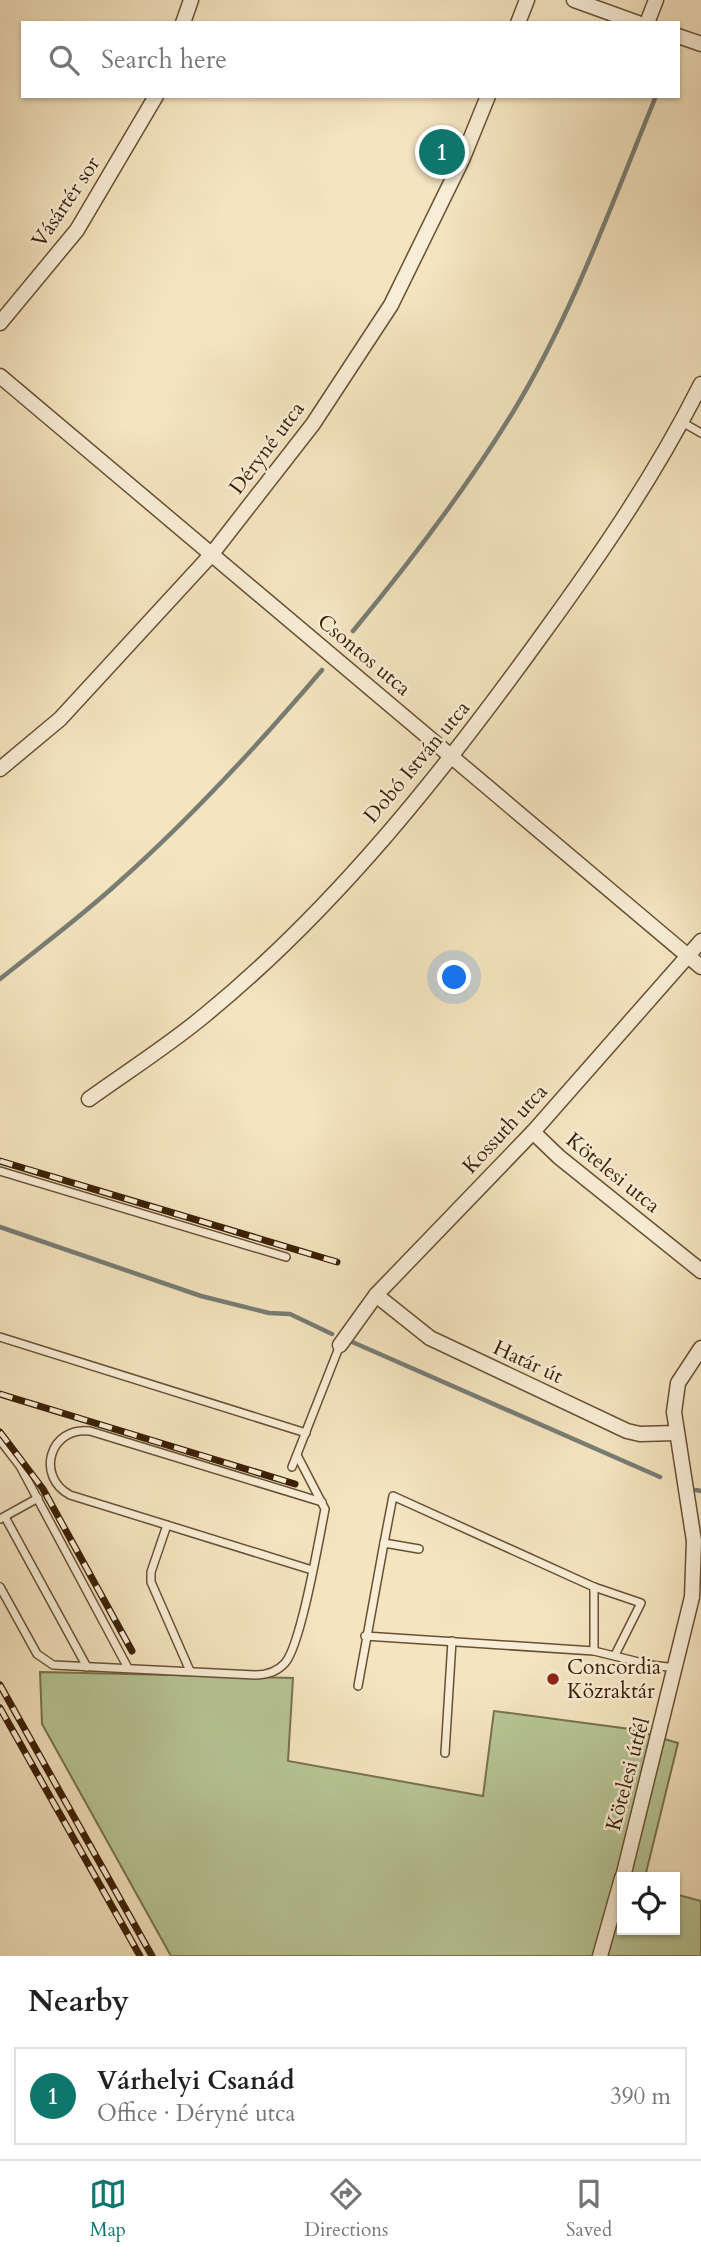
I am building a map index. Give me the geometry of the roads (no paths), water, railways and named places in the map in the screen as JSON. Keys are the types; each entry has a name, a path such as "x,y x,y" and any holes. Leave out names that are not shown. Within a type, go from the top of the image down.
{"street":[{"path":"184,21 191,0"},
{"path":"519,21 527,0"},
{"path":"574,0 632,21"},
{"path":"648,21 656,0"},
{"path":"680,37 701,44"},
{"name":"Vásártér sor","path":"0,323 77,230 155,98"},
{"name":"Déryné utca","path":"0,769 60,719 211,555 313,424 391,305 462,160 487,98"},
{"name":"Csontos utca","path":"0,376 701,967"},
{"name":"Dobó István utca","path":"89,1099 205,1015 273,953 332,895 453,756 624,522 701,384"},
{"name":"Kossuth utca","path":"340,1345 376,1295 533,1132 701,941"},
{"name":"Kötelesi utca","path":"533,1132 559,1157 701,1271"},
{"name":"Határ út","path":"376,1295 430,1338 578,1408 640,1434 676,1433"},
{"name":"Kötelesi útfél","path":"624,1872 677,1668 694,1582 696,1514 676,1433 674,1412 678,1382 701,1348"},
{"name":"Kötelesi útfél","path":"600,1956 617,1896"}],"lane":[{"path":"682,422 701,433"},
{"path":"0,1171 286,1256"},
{"path":"0,1337 306,1433"},
{"path":"292,1467 340,1345"},
{"path":"312,1570 65,1493 53,1480 50,1458 56,1443 74,1431 90,1431 322,1502"},
{"path":"0,1440 20,1466 38,1498 128,1668"},
{"path":"0,1587 44,1662 87,1667 269,1674 281,1668 296,1642 326,1508 297,1455"},
{"path":"358,1686 365,1636 393,1496 594,1587 641,1603 615,1655"},
{"path":"38,1498 2,1518 87,1667"},
{"path":"167,1525 151,1572 151,1582 190,1671"},
{"path":"384,1543 419,1549"},
{"path":"594,1587 594,1651"},
{"path":"365,1636 594,1651 651,1665 677,1668"},
{"path":"444,1753 452,1641"}],"waterway":[{"path":"353,631 457,497 495,441 535,374 573,297 655,98"},
{"path":"0,979 91,907 174,831 250,752 322,670"},
{"path":"0,1227 201,1296 269,1313 290,1314 332,1334"},
{"path":"350,1341 660,1477"},
{"path":"696,1490 701,1491"}],"railway":[{"path":"0,1161 337,1262"},
{"path":"0,1394 295,1484"},
{"path":"0,1432 43,1489 132,1651"},
{"path":"0,1685 152,1956"},
{"path":"0,1708 140,1956"}],"place":[{"name":"Várhelyi Csanád","path":"442,152"},
{"name":"Concordia Közraktár","path":"553,1679"}]}
